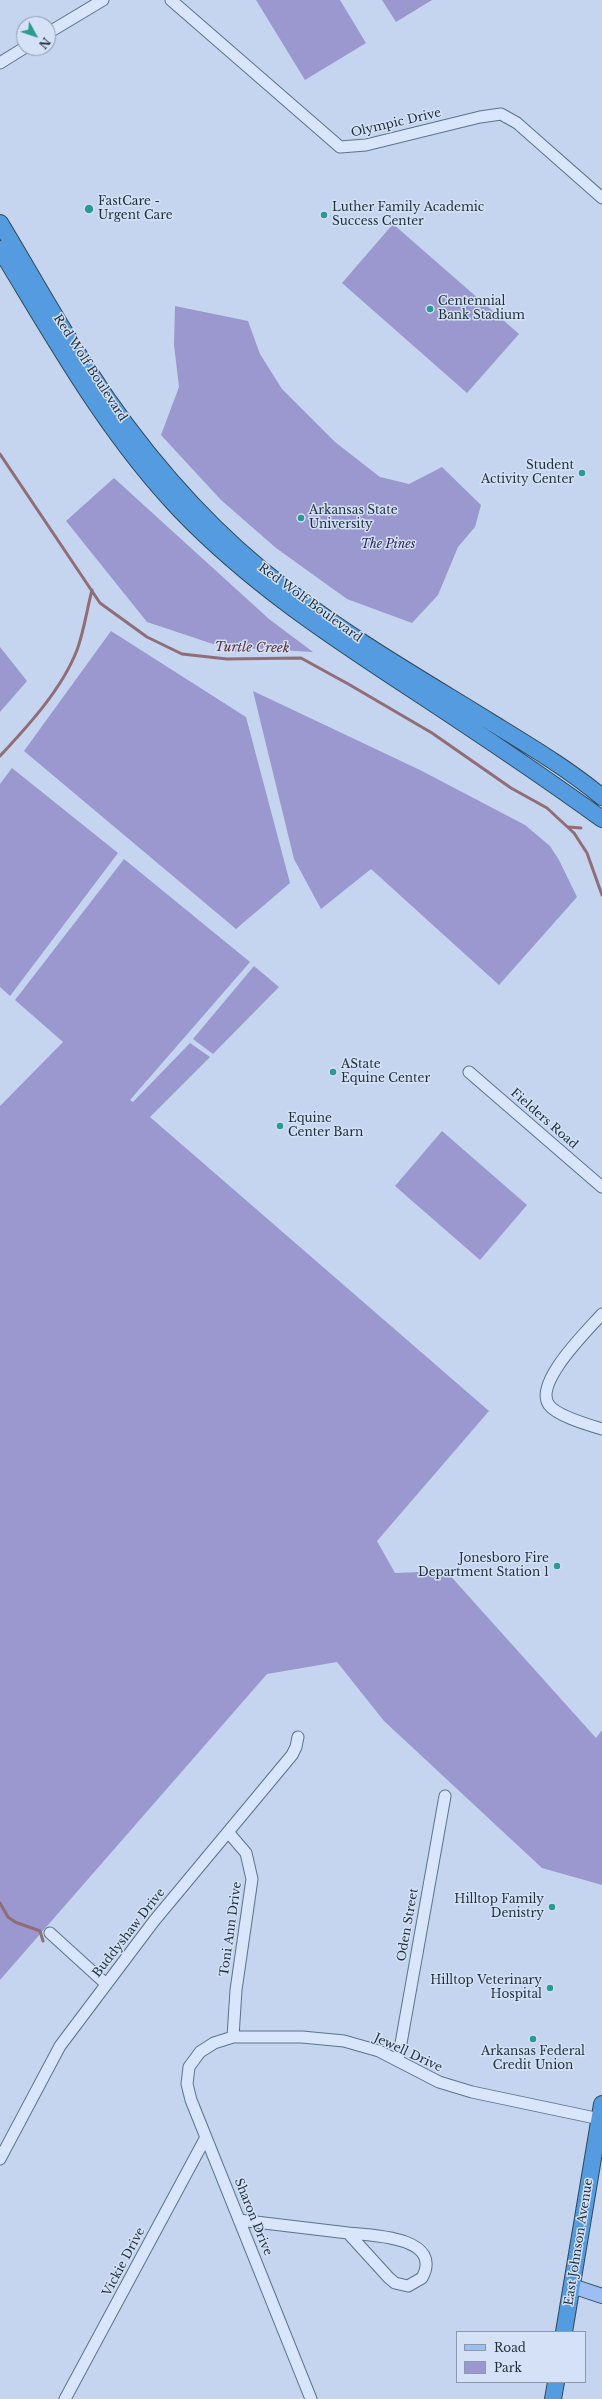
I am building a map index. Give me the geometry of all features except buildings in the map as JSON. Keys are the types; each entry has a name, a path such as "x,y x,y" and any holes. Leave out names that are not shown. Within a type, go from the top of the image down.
{"highway":[{"name":"Red Wolf Boulevard","path":"0,223 106,396 169,479 222,534 260,568 318,612 417,677 554,762 602,797"},
{"name":"Red Wolf Boulevard","path":"0,249 108,423 179,509 210,540 252,578 299,614 556,785 602,819"},
{"path":"554,762 584,773 602,785"},
{"name":"East Johnson Avenue","path":"564,2331 601,2112"},
{"path":"553,2399 556,2383"}],"main road":[{"path":"572,2286 602,2296"}],"street":[{"path":"56,28 103,0"},
{"name":"Olympic Drive","path":"171,0 340,147 366,145 480,117 501,114 517,123 602,198"},
{"path":"0,63 16,53"},
{"name":"Fielders Road","path":"469,1072 602,1186"},
{"path":"602,1314 554,1371 547,1382 545,1395 549,1405 559,1412 602,1429"},
{"name":"Buddyshaw Drive","path":"0,2159 51,2061 105,1983 154,1921 292,1755 298,1737"},
{"name":"Oden Street","path":"398,2060 445,1796"},
{"name":"Toni Ann Drive","path":"228,1832 246,1853 252,1879 236,1990 233,2037"},
{"path":"50,1933 105,1983"},
{"name":"Jewell Drive","path":"206,2049 225,2038 233,2037 302,2037 344,2041 379,2051 448,2085 601,2112"},
{"name":"Sharon Drive","path":"206,2049 190,2067 188,2084 191,2100 311,2399"},
{"name":"Vickie Drive","path":"65,2399 206,2136"},
{"path":"239,2220 348,2233 408,2242 420,2250 424,2256 426,2266 422,2278 408,2286 395,2283 348,2233"}],"green space":[{"path":"256,0 340,0 366,43 305,80"},
{"path":"382,0 432,0 396,22"},
{"name":"Centennial Bank Stadium","path":"393,224 519,334 467,393 342,283"},
{"name":"The Pines","path":"175,306 248,321 260,354 282,389 335,442 380,477 409,484 442,467 481,505 475,527 458,547 438,595 412,623 347,599 276,548 221,500 161,435 179,387 174,345"},
{"path":"114,478 269,619 313,652 243,648 237,652 147,622 66,521"},
{"path":"111,631 246,717 290,883 236,929 24,751"},
{"path":"0,647 27,681 0,712"},
{"path":"253,691 420,770 525,825 550,846 559,860 577,897 499,985 371,869 321,909 294,859"},
{"path":"12,768 118,853 10,996 0,987 0,784"},
{"path":"124,859 250,962 130,1100 133,1102 190,1043 210,1057 150,1117 489,1411 377,1541 395,1573 446,1571 596,1738 602,1730 602,1885 542,1868 384,1721 337,1662 267,1674 0,1980 0,1106 63,1042 15,1000"},
{"path":"254,966 279,987 213,1054 193,1039"},
{"path":"442,1131 527,1205 480,1260 395,1186"}],"waterway":[{"name":"Turtle Creek","path":"0,454 100,603 147,637 182,654 227,659 301,658 350,685 432,733 511,788 547,808 574,833 587,853 602,895"},
{"path":"0,756 43,706 63,679 71,665 84,628 92,590"},
{"path":"569,827 581,828"},
{"path":"0,1903 8,1917 15,1922 40,1931 43,1941"}],"place":[{"name":"FastCare - Urgent Care","path":"89,209"},
{"name":"Luther Family Academic Success Center","path":"324,215"},
{"name":"Centennial Bank Stadium","path":"430,309"},
{"name":"Student Activity Center","path":"582,473"},
{"name":"Arkansas State University","path":"301,518"},
{"name":"AState Equine Center","path":"333,1072"},
{"name":"Equine Center Barn","path":"280,1126"},
{"name":"Jonesboro Fire Department Station 1","path":"557,1566"},
{"name":"Hilltop Family Denistry","path":"552,1907"},
{"name":"Hilltop Veterinary Hospital","path":"550,1988"},
{"name":"Arkansas Federal Credit Union","path":"533,2039"}]}
